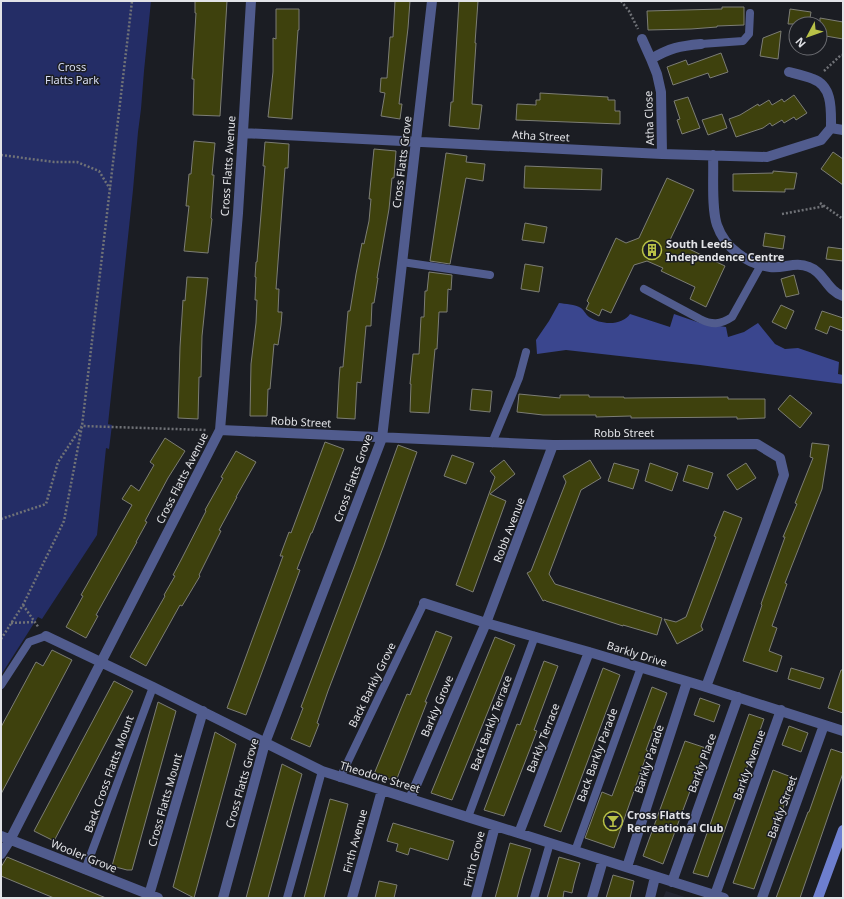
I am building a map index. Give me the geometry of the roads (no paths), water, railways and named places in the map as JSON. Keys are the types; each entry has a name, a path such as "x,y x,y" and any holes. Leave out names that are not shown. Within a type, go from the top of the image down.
{"street":[{"name":"Cross Flatts Avenue","path":"1,854 6,838 101,662 220,430 251,1"},
{"name":"Cross Flatts Grove","path":"223,898 265,743 382,438 432,1"},
{"name":"Atha Close","path":"642,39 651,59 661,92 662,154"},
{"path":"651,59 677,46 701,44"},
{"path":"789,72 815,80 827,90 831,128 843,130"},
{"name":"Atha Street","path":"242,133 416,143 767,157 821,140 831,128"},
{"path":"714,155 714,207 717,225 726,241 738,254 754,263 771,267 800,264 810,267 818,272 830,289 843,296"},
{"name":"Robb Street","path":"220,430 553,445 757,444 780,458 784,475 706,687"},
{"name":"Robb Avenue","path":"486,623 553,445"},
{"name":"Barkly Drive","path":"424,603 486,623 641,667 781,710 843,731"},
{"name":"Barkly Grove","path":"410,799 486,623"},
{"name":"Theodore Street","path":"46,636 203,711 322,771 340,778 720,897"},
{"name":"Barkly Terrace","path":"519,833 589,652"},
{"name":"Barkly Parade","path":"627,868 687,682"},
{"name":"Barkly Place","path":"672,882 738,697"},
{"name":"Barkly Avenue","path":"720,897 781,710"},
{"name":"Cross Flatts Mount","path":"154,896 203,711"},
{"name":"Barkly Street","path":"762,898 824,725"},
{"name":"Firth Avenue","path":"352,898 382,790"},
{"name":"Firth Grove","path":"476,898 495,826"},
{"path":"818,898 843,830"},
{"name":"Wooler Grove","path":"6,838 154,896"},
{"path":"592,898 603,860"},
{"path":"650,898 655,877"}],"lane":[{"path":"701,44 743,41 749,34 750,13"},
{"path":"402,262 490,275"},
{"path":"644,289 700,320 716,324 724,322 732,317 761,265"},
{"path":"492,443 519,378 526,352"},
{"name":"Back Barkly Grove","path":"340,778 424,603"},
{"path":"1,685 28,642 46,636"},
{"name":"Back Barkly Terrace","path":"468,817 535,636"},
{"name":"Back Barkly Parade","path":"575,851 641,667"},
{"name":"Back Cross Flatts Mount","path":"85,870 153,687"},
{"path":"287,898 322,771"},
{"path":"534,898 550,843"}],"place":[{"name":"South Leeds Independence Centre","path":"652,250"},
{"name":"Cross Flatts Recreational Club","path":"613,821"}],"park label":[{"name":"Cross Flatts Park","path":"72,73"}]}
